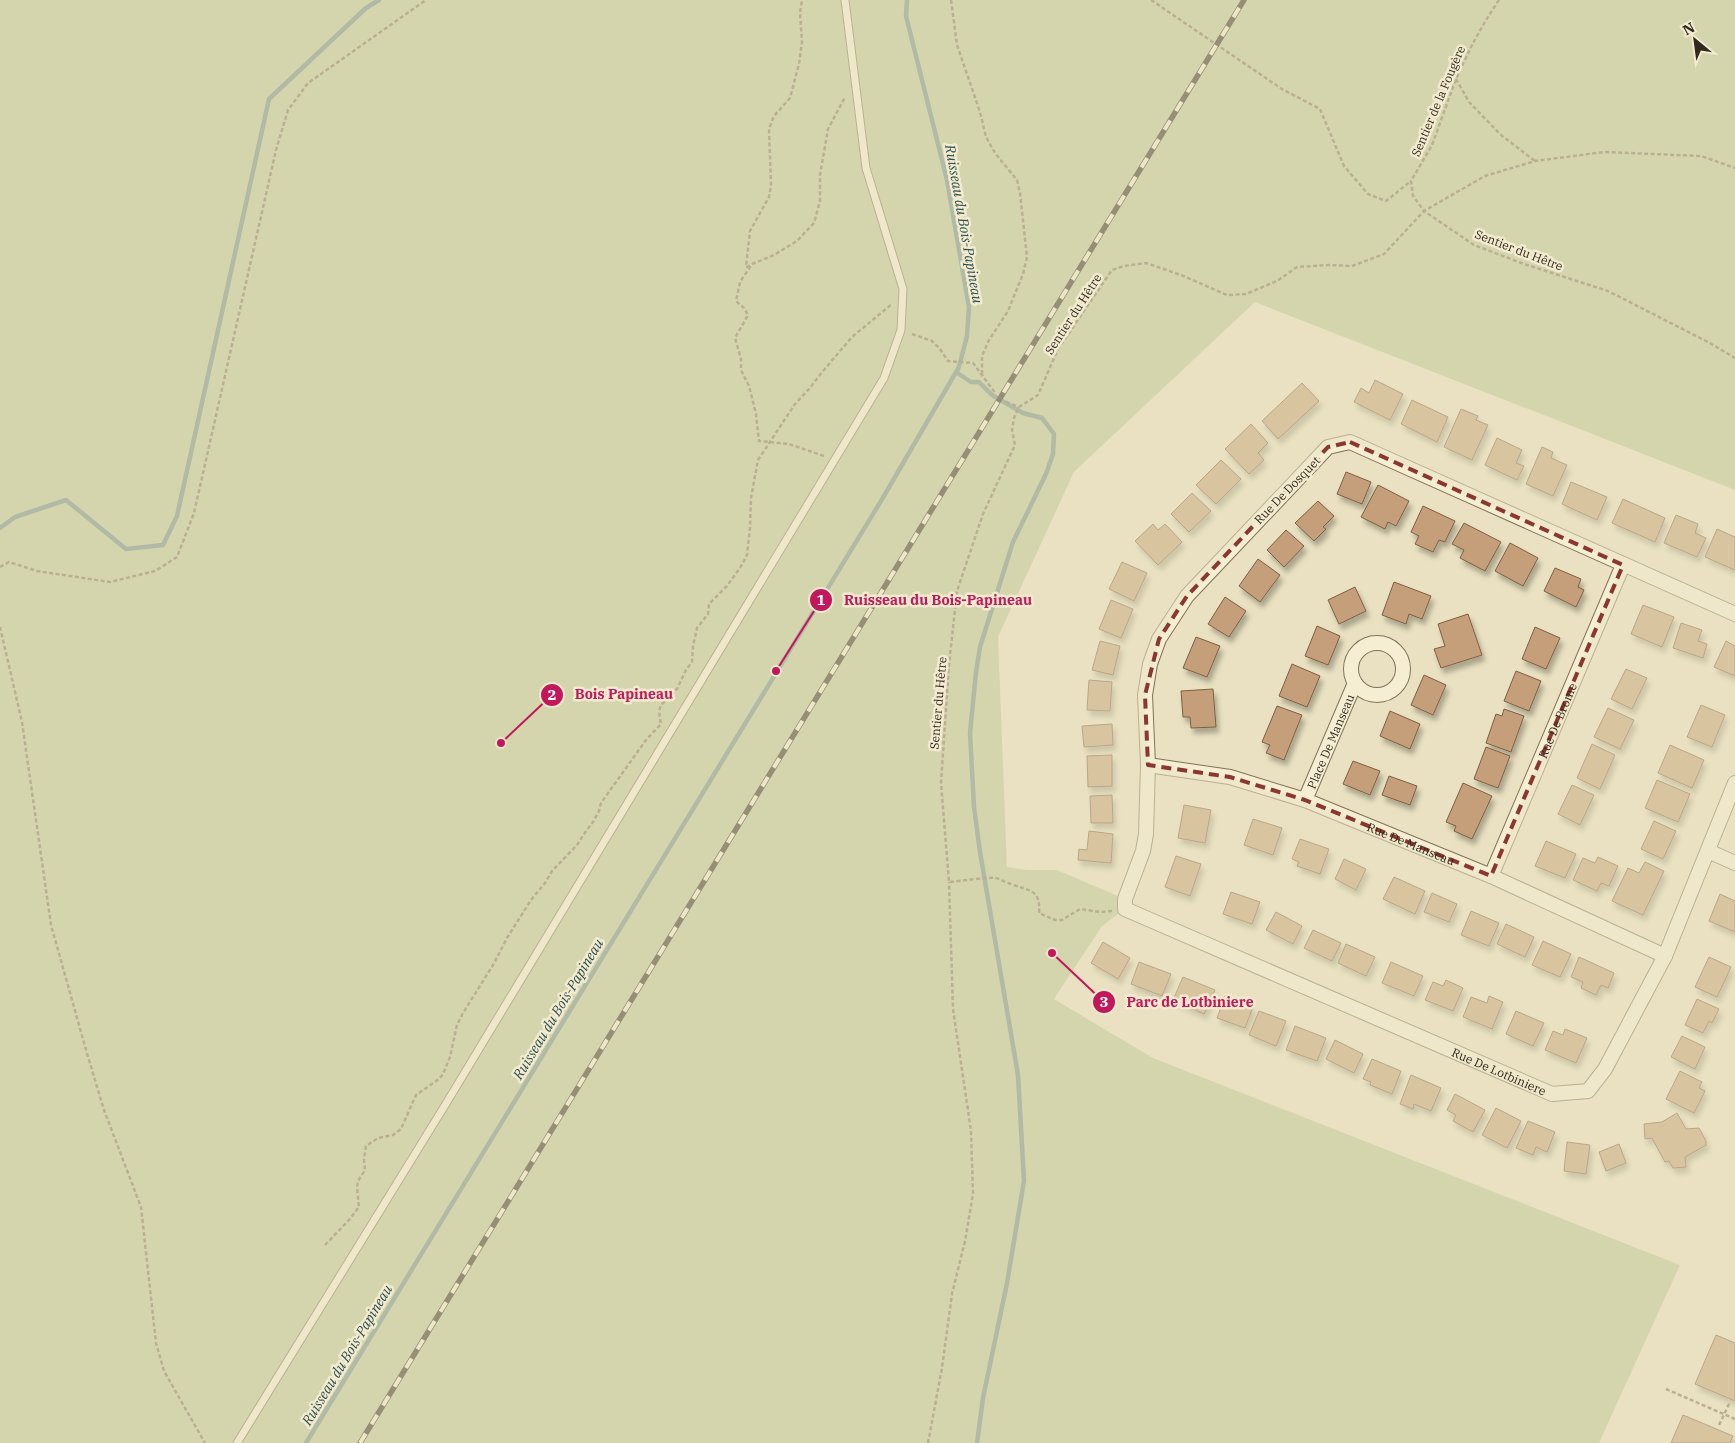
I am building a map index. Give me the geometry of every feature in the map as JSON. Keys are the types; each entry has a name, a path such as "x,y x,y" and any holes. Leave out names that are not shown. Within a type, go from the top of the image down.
{"street":[{"name":"Rue De Dosquet","path":"1125,909 1125,899 1143,851 1146,834 1148,766 1145,695 1150,664 1159,639 1186,596 1328,447 1350,442 1735,614"},
{"name":"Rue De Brome","path":"1491,876 1623,565"},
{"name":"Place De Manseau","path":"1305,800 1355,682"},
{"name":"Rue De Manseau","path":"1148,766 1230,777 1305,800 1491,876 1665,956"},
{"name":"Rue De Lotbiniere","path":"1125,909 1552,1094 1588,1091 1606,1069 1665,956 1735,783"},
{"path":"1708,852 1735,863"}],"lane":[{"path":"237,1443 447,1102 884,378 901,330 903,289 866,168 845,0"}],"path":[{"path":"0,567 10,562 37,571 110,582 155,571 177,557 194,513 276,150 288,110 308,83 426,0"},
{"path":"802,0 800,13 802,42 799,64 790,98 774,116 769,129 771,184 769,197 750,231 746,267 798,242 814,223 820,201 820,176 828,129 847,95 857,92"},
{"path":"951,0 957,45 980,112 986,137 1017,180 1027,257 1023,274 1008,311 989,340 982,356 982,374"},
{"path":"1151,0 1282,89 1320,109 1344,166 1368,194 1386,201 1411,181"},
{"name":"Sentier de la Fougère","path":"1411,181 1432,145 1456,79 1477,35 1499,0"},
{"path":"1456,79 1468,102 1501,135 1534,161"},
{"path":"1411,181 1413,196 1424,211 1485,176 1534,161 1604,152 1701,156 1735,168"},
{"name":"Sentier du Hêtre","path":"928,1443 942,1368 952,1294 965,1241 973,1194 972,1131 953,1009 949,882 941,783 957,591 983,514 1015,445 1012,430 1014,418 1019,407 1038,395 1058,348 1112,270 1146,263 1227,295 1246,294 1276,280 1297,267 1352,266 1384,254 1424,211 1474,245 1524,264 1608,291 1708,342 1735,358"},
{"path":"751,266 740,282 736,301 744,308 748,315 736,338 741,358 741,370 749,386 756,414 759,441 789,444 834,461"},
{"path":"325,1245 360,1207 357,1187 358,1180 365,1170 366,1146 378,1138 393,1135 401,1129 416,1095 440,1079 450,1057 463,1013 493,965 517,921 552,871 578,845 593,822 601,803 646,740 661,724 659,711 661,705 677,689 692,662 697,628 708,614 709,604 727,586 740,568 746,555 754,474 758,460 795,404 852,337 903,295"},
{"path":"901,330 932,341 948,361 973,364 996,394"},
{"path":"1006,402 1019,407"},
{"path":"0,627 22,722 52,925 102,1102 140,1207 156,1343 164,1371 205,1443"},
{"path":"949,882 997,878 1027,888 1036,894 1040,902 1039,913 1055,920 1062,920 1080,909 1100,912 1125,909"},
{"path":"1666,1389 1735,1419"},
{"path":"1719,1425 1730,1402"}],"highlighted area":[{"path":"1350,442 1623,565 1491,876 1305,800 1230,777 1148,765 1145,695 1159,639 1187,596 1328,447"}],"green space":[{"path":"0,0 1735,0 1735,490 1255,302 1074,472 998,637 1007,867 1027,870 1057,870 1125,899 1125,909 1102,926 1054,999 1153,1058 1680,1265 1599,1443 0,1443"}],"building":[{"path":"1375,380 1403,394 1390,420 1354,402 1361,388 1369,393"},
{"path":"1302,383 1319,401 1278,439 1262,421"},
{"path":"1412,400 1448,417 1437,442 1401,424"},
{"path":"1461,409 1478,416 1476,420 1488,425 1472,460 1444,447"},
{"path":"1251,424 1268,443 1258,453 1264,460 1249,474 1225,449"},
{"path":"1497,438 1522,450 1516,463 1524,466 1517,480 1485,465"},
{"path":"1542,447 1553,452 1551,458 1567,465 1553,496 1526,484"},
{"path":"1221,460 1241,479 1216,504 1196,485"},
{"path":"1346,472 1371,482 1362,504 1337,494"},
{"path":"1571,482 1607,497 1597,520 1562,504"},
{"path":"1378,485 1409,501 1396,526 1388,522 1385,529 1361,517"},
{"path":"1192,493 1211,511 1189,532 1171,514"},
{"path":"1623,499 1665,518 1655,542 1612,523"},
{"path":"1318,501 1334,516 1323,527 1326,529 1314,541 1295,523"},
{"path":"1423,506 1455,521 1445,542 1439,540 1433,552 1415,544 1419,536 1411,532"},
{"path":"1676,515 1698,524 1695,533 1706,538 1697,557 1664,543"},
{"path":"1464,523 1501,542 1485,571 1460,558 1464,550 1452,544"},
{"path":"1153,524 1158,530 1165,524 1182,542 1158,565 1135,541"},
{"path":"1717,529 1735,537 1735,570 1705,557"},
{"path":"1286,530 1304,546 1284,567 1267,550"},
{"path":"1510,543 1538,558 1523,586 1495,571"},
{"path":"1258,559 1280,575 1260,602 1239,586"},
{"path":"1122,562 1147,573 1134,601 1109,589"},
{"path":"1555,568 1581,579 1578,587 1584,590 1576,607 1544,591"},
{"path":"1394,582 1431,596 1422,619 1409,614 1406,624 1382,615"},
{"path":"1355,587 1366,611 1339,624 1328,600"},
{"path":"1225,597 1246,611 1229,637 1208,624"},
{"path":"1111,600 1133,609 1121,638 1099,629"},
{"path":"1643,605 1674,617 1662,647 1631,634"},
{"path":"1468,614 1482,655 1441,668 1434,649 1445,646 1438,624"},
{"path":"1681,623 1702,630 1698,641 1707,644 1703,658 1673,648"},
{"path":"1317,626 1340,636 1328,665 1305,656"},
{"path":"1535,627 1560,638 1546,669 1522,659"},
{"path":"1196,637 1220,646 1207,677 1183,668"},
{"path":"1100,641 1120,646 1113,675 1092,670"},
{"path":"1726,641 1735,646 1735,676 1714,667"},
{"path":"1292,664 1320,676 1307,707 1279,696"},
{"path":"1626,669 1647,678 1632,709 1611,699"},
{"path":"1516,671 1541,681 1529,711 1504,701"},
{"path":"1424,675 1446,685 1433,715 1411,705"},
{"path":"1089,680 1112,682 1110,711 1087,710"},
{"path":"1213,689 1216,727 1191,728 1190,717 1183,717 1181,691"},
{"path":"1701,705 1725,715 1712,747 1687,737"},
{"path":"1277,706 1302,715 1284,760 1266,753 1270,745 1262,742"},
{"path":"1608,708 1634,720 1620,749 1594,737"},
{"path":"1504,709 1524,716 1511,752 1486,743 1496,714 1502,716"},
{"path":"1390,711 1420,724 1410,749 1380,736"},
{"path":"1112,724 1113,745 1084,747 1082,726"},
{"path":"1592,744 1615,755 1600,789 1577,778"},
{"path":"1670,745 1704,760 1692,788 1658,773"},
{"path":"1486,747 1510,756 1498,788 1474,779"},
{"path":"1112,755 1112,786 1088,787 1087,756"},
{"path":"1353,761 1380,771 1370,795 1343,784"},
{"path":"1389,776 1417,786 1410,805 1382,795"},
{"path":"1657,780 1690,794 1678,822 1645,808"},
{"path":"1463,783 1492,796 1472,839 1454,831 1456,826 1446,822"},
{"path":"1572,785 1594,795 1580,825 1558,814"},
{"path":"1112,795 1113,823 1091,823 1090,796"},
{"path":"1184,805 1211,810 1205,843 1178,838"},
{"path":"1253,819 1282,828 1273,855 1244,845"},
{"path":"1654,821 1676,831 1663,859 1641,849"},
{"path":"1089,831 1113,834 1111,863 1078,860 1079,849 1087,850"},
{"path":"1300,839 1329,849 1320,874 1297,866 1299,862 1292,859"},
{"path":"1546,841 1576,854 1565,878 1535,866"},
{"path":"1176,856 1201,864 1190,896 1165,887"},
{"path":"1598,857 1618,866 1609,886 1601,883 1597,891 1573,880 1583,858 1595,863"},
{"path":"1344,859 1366,869 1356,890 1335,879"},
{"path":"1645,862 1664,871 1643,915 1612,901 1628,868 1639,873"},
{"path":"1394,877 1425,891 1415,914 1383,899"},
{"path":"1231,892 1260,902 1252,924 1223,914"},
{"path":"1432,893 1457,904 1449,922 1424,912"},
{"path":"1720,894 1735,901 1735,932 1709,921"},
{"path":"1471,911 1499,923 1489,946 1461,935"},
{"path":"1276,912 1302,926 1293,944 1266,930"},
{"path":"1506,924 1534,937 1525,957 1497,944"},
{"path":"1313,930 1341,943 1332,961 1304,948"},
{"path":"1543,941 1571,954 1560,977 1532,965"},
{"path":"1103,942 1130,958 1118,979 1091,963"},
{"path":"1346,944 1375,957 1366,976 1338,963"},
{"path":"1579,957 1614,973 1608,988 1601,985 1596,995 1581,988 1583,982 1571,977"},
{"path":"1709,957 1731,967 1717,997 1695,987"},
{"path":"1139,962 1171,974 1162,996 1131,984"},
{"path":"1391,962 1423,976 1414,996 1382,983"},
{"path":"1183,977 1215,990 1204,1014 1173,1000"},
{"path":"1446,980 1463,988 1453,1011 1425,1000 1433,982 1443,986"},
{"path":"1225,996 1253,1007 1245,1028 1217,1018"},
{"path":"1489,996 1503,1002 1492,1029 1463,1017 1471,997 1487,1003"},
{"path":"1697,999 1719,1009 1712,1023 1709,1021 1703,1033 1685,1025"},
{"path":"1259,1011 1286,1021 1276,1046 1249,1035"},
{"path":"1516,1011 1544,1023 1533,1046 1506,1034"},
{"path":"1295,1026 1326,1038 1317,1061 1286,1050"},
{"path":"1565,1029 1587,1038 1576,1063 1545,1050 1553,1031 1563,1035"},
{"path":"1682,1036 1705,1047 1695,1069 1671,1057"},
{"path":"1335,1040 1363,1054 1354,1073 1326,1059"},
{"path":"1372,1059 1401,1071 1392,1094 1370,1085 1371,1082 1363,1079"},
{"path":"1680,1071 1702,1082 1699,1088 1705,1091 1694,1113 1666,1099"},
{"path":"1411,1075 1441,1088 1431,1111 1414,1104 1413,1109 1400,1104"},
{"path":"1455,1094 1485,1110 1473,1132 1453,1121 1456,1115 1447,1110"},
{"path":"1496,1108 1521,1121 1507,1148 1482,1135"},
{"path":"1677,1113 1686,1129 1699,1128 1706,1141 1706,1145 1685,1157 1686,1167 1673,1168 1669,1161 1665,1162 1652,1138 1645,1139 1644,1124 1662,1122"},
{"path":"1528,1121 1555,1132 1547,1152 1536,1147 1533,1155 1516,1148"},
{"path":"1567,1142 1590,1145 1586,1174 1564,1171"},
{"path":"1619,1144 1626,1163 1606,1171 1599,1152"},
{"path":"1716,1335 1735,1343 1735,1401 1695,1384"},
{"path":"1683,1415 1733,1436 1730,1443 1671,1443"}],"waterway":[{"path":"0,528 15,517 66,500 126,549 163,545 177,516 269,99 366,8 379,0"},
{"name":"Ruisseau du Bois-Papineau","path":"306,1443 881,501 959,367 967,336 969,307 947,180 906,16 907,0"},
{"path":"956,372 971,382 979,382 992,395 1023,413 1042,418 1054,434 1053,454 1046,474 1013,542 980,647 970,733 974,807 980,852 1018,1075 1024,1181 1007,1283 983,1398 977,1443"}],"railway":[{"path":"360,1443 1244,0"}],"place":[{"name":"Ruisseau du Bois-Papineau","path":"776,671"},
{"name":"Bois Papineau","path":"501,743"},
{"name":"Parc de Lotbiniere","path":"1052,953"}]}
